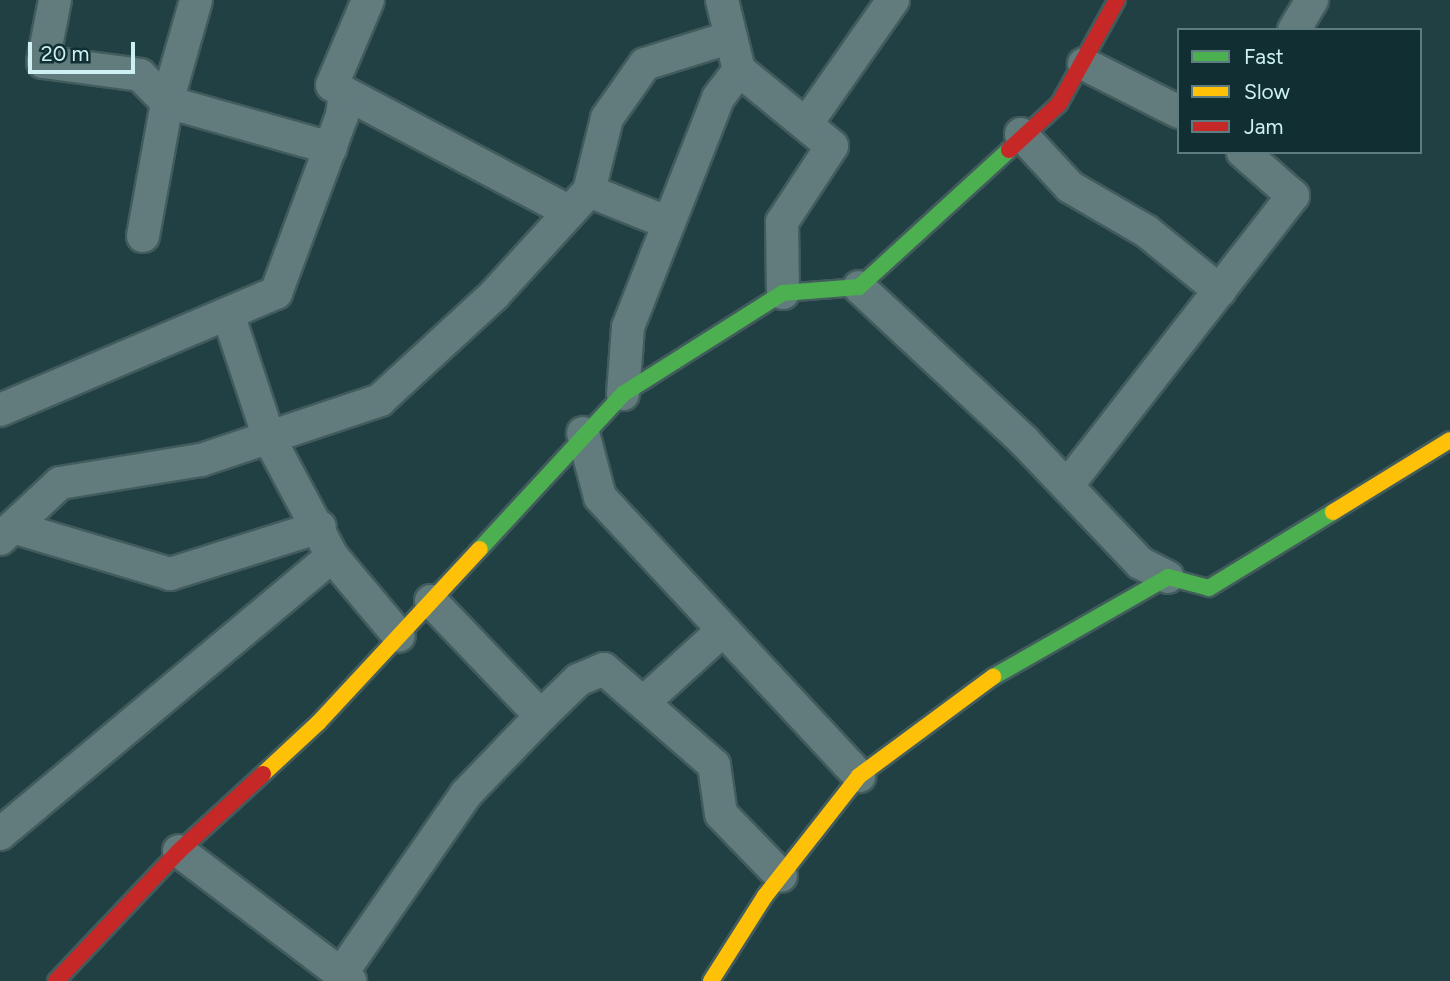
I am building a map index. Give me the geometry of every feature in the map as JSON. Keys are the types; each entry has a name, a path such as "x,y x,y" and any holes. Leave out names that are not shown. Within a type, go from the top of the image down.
{"street":[{"path":"55,0 43,62 140,75 167,102 331,148"},
{"path":"143,236 167,102 196,0"},
{"path":"368,0 352,28 332,85 578,201 666,222"},
{"path":"722,0 728,38 739,70 832,146 782,222 783,293"},
{"path":"807,123 893,0"},
{"path":"56,981 179,851 319,722 583,433 623,394 783,293 859,287 949,209 1021,134 1059,104 1084,64 1117,0"},
{"path":"1295,28 1312,0"},
{"path":"8,533 60,483 201,460 380,400 494,295 578,201 607,118 645,64 728,38"},
{"path":"1084,64 1177,112"},
{"path":"623,394 628,327 666,222 718,98 739,70"},
{"path":"0,410 83,372 229,317 276,293 331,148 345,93"},
{"path":"1021,134 1070,187 1146,231 1220,291"},
{"path":"1067,485 1293,196 1245,154"},
{"path":"859,287 1067,485 1140,563 1168,577 1209,588 1450,440"},
{"path":"229,317 269,438 320,527 332,556 398,636"},
{"path":"583,433 600,497 859,776"},
{"path":"8,533 170,574 320,527"},
{"path":"0,834 332,556"},
{"path":"710,981 780,876 859,776 967,692 1168,577"},
{"path":"431,600 541,716"},
{"path":"644,702 723,630"},
{"path":"179,851 345,978 466,794 578,680 604,669 714,765 721,814 780,876"}],"traffic: fast":[{"path":"480,549 623,394 783,293 859,287 1009,150"},
{"path":"993,677 1168,577 1209,588 1333,512"}],"traffic: slow":[{"path":"1333,512 1450,440"},
{"path":"263,774 319,722 480,549"},
{"path":"711,981 765,896 859,776 993,677"}],"traffic: jam":[{"path":"1009,150 1059,104 1117,0"},
{"path":"56,981 179,851 263,774"}]}
